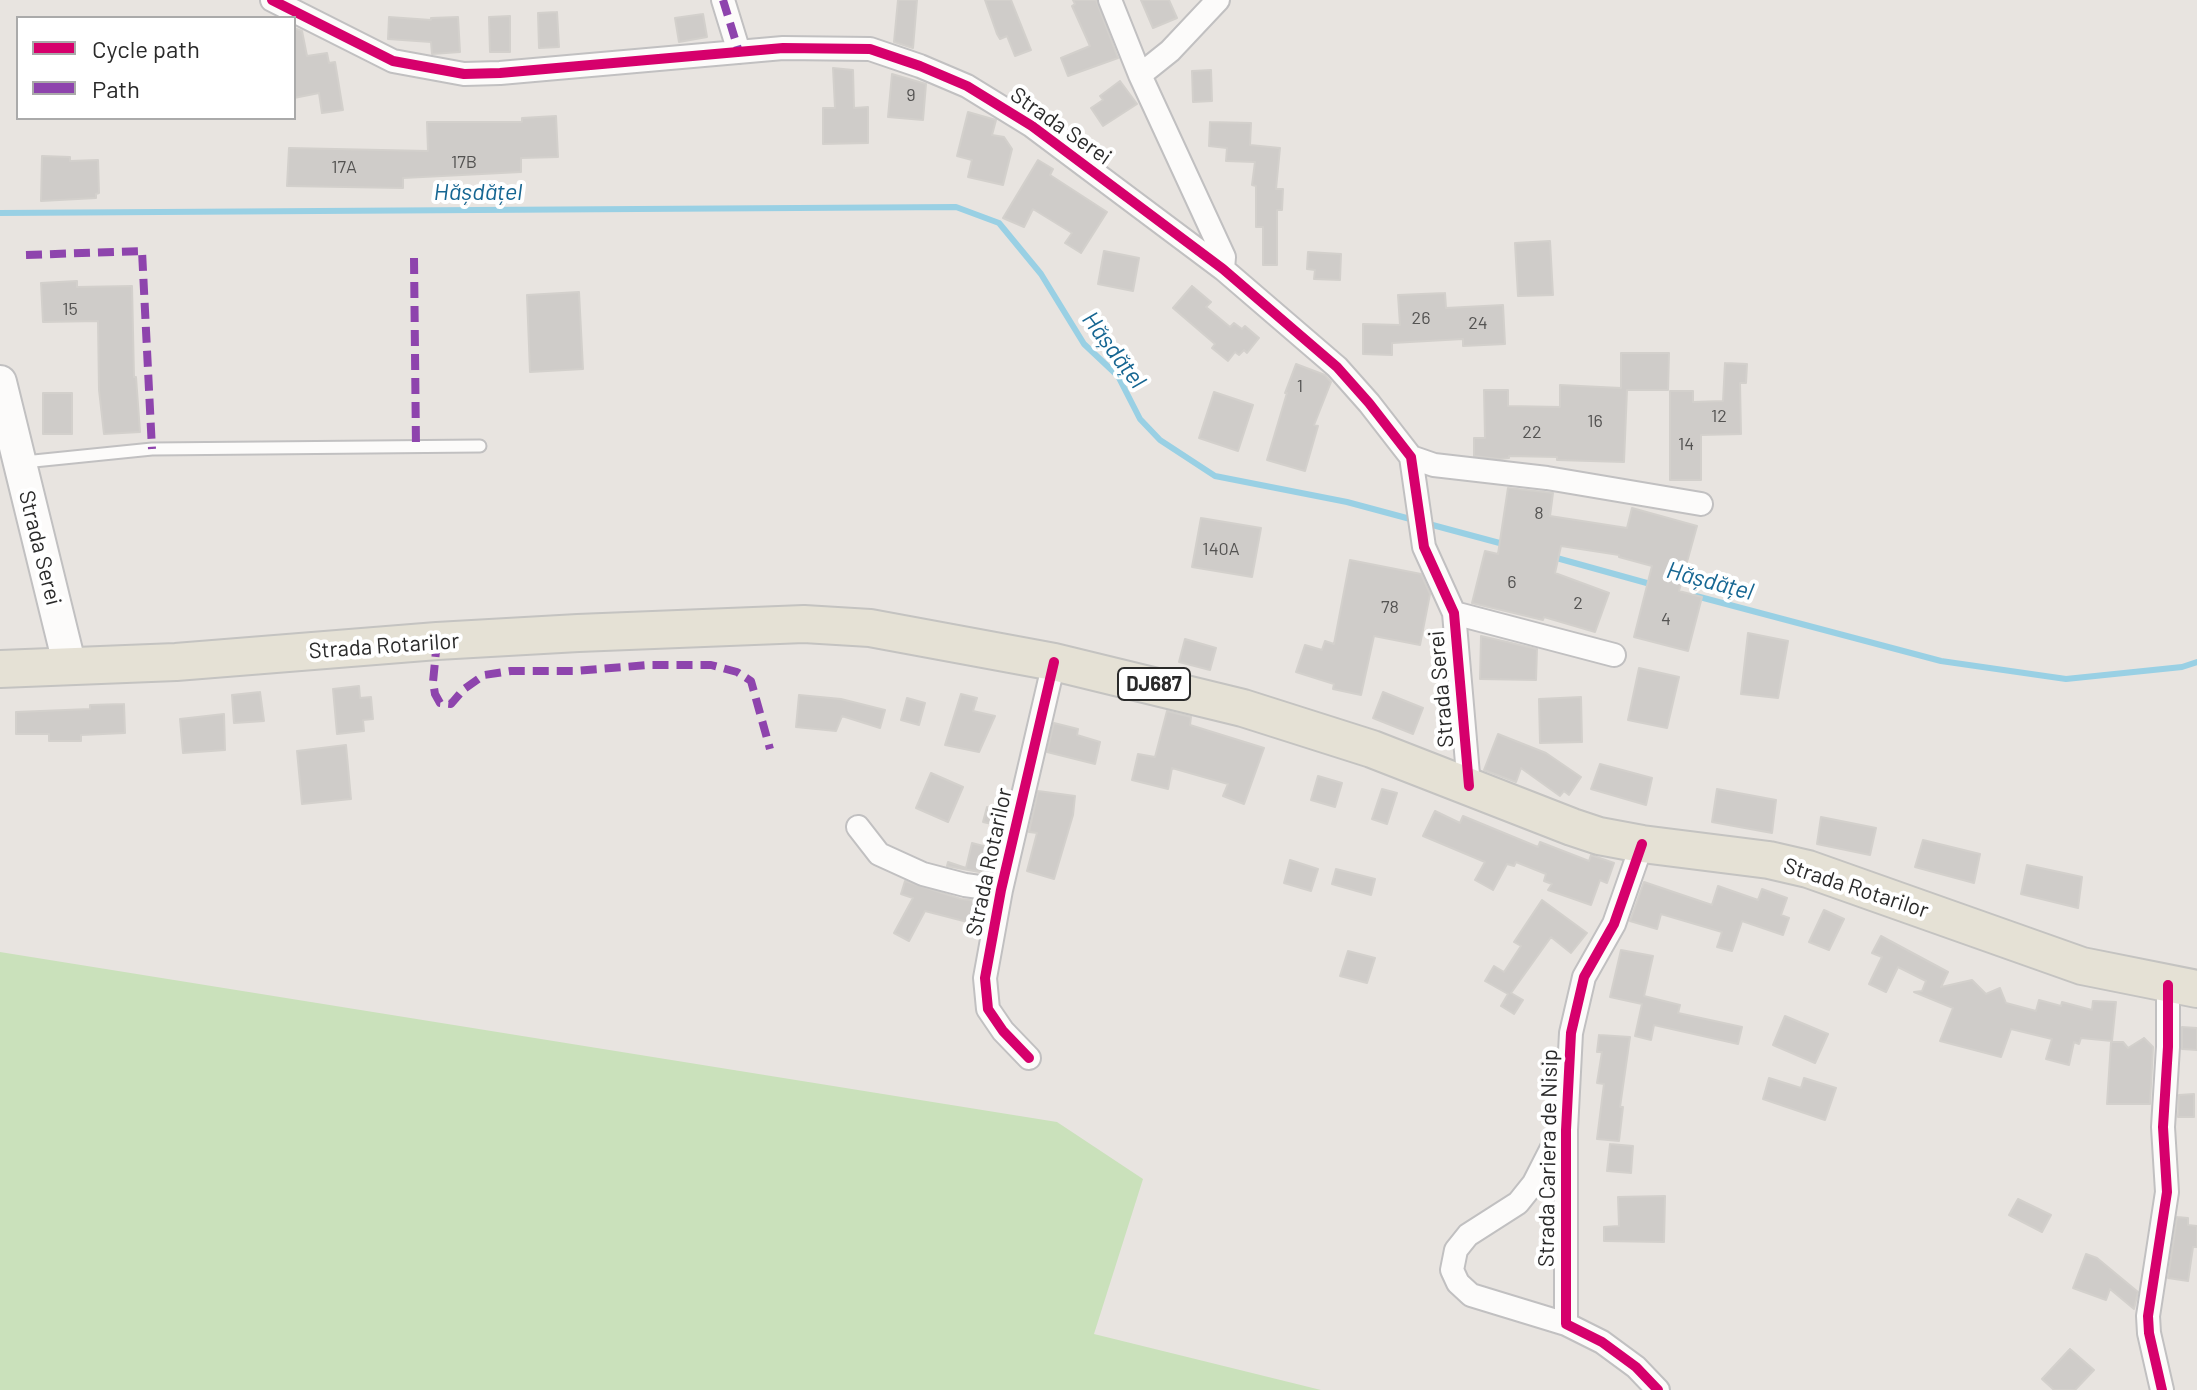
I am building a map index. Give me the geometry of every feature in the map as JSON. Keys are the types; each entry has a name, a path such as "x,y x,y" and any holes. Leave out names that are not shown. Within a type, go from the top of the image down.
{"main road":[{"name":"Strada Serei","path":"0,382 70,667"},
{"name":"Strada Rotarilor","path":"0,669 176,662 547,634 804,624 898,633 1054,662 1298,723 1572,827 1642,844 1769,860 1808,869 2082,966 2182,987"}],"street":[{"name":"Strada Serei","path":"272,0 393,61 464,74 783,48 870,49 967,86 1032,126 1223,269 1337,367 1411,457 1424,547 1454,613 1469,786"},
{"path":"723,0 739,52"},
{"path":"1110,0 1140,75 1224,257 1223,269"},
{"path":"1140,75 1190,32 1218,0"},
{"path":"1177,237 1208,221"},
{"path":"1411,457 1434,465 1547,478 1701,504"},
{"name":"Strada Serei","path":"1454,613 1614,655"},
{"name":"Strada Rotarilor","path":"1029,1058 1003,1031 988,1009 985,978 1001,890 1054,662"},
{"name":"Strada Rotarilor","path":"858,827 879,854 912,869 965,885 1001,890"},
{"name":"Strada Cariera de Nisip","path":"1566,1324 1568,1061 1584,977 1614,924 1642,844"},
{"path":"2162,1390 2148,1316 2167,1192 2163,1127 2168,1047 2182,987"},
{"name":"Strada Cariera de Nisip","path":"1566,1130 1559,1134 1534,1183 1518,1203 1468,1235 1456,1250 1452,1270 1458,1283 1471,1295 1566,1324 1602,1342 1636,1367 1658,1390"}],"lane":[{"path":"19,462 152,449 480,446"}],"green space":[{"path":"0,952 1057,1122 1143,1179 1094,1334 1321,1390 0,1390"}],"building":[{"path":"898,0 917,0 913,48 894,42"},
{"path":"985,0 1011,0 1031,50 1015,56 1007,36 1000,39 997,34"},
{"path":"1073,0 1096,0 1118,58 1068,76 1061,58 1090,46 1072,6 1075,4"},
{"path":"1141,0 1169,0 1177,18 1153,28"},
{"path":"557,12 559,47 539,48 538,13"},
{"path":"703,14 707,37 679,42 675,18"},
{"path":"510,16 510,52 490,52 489,17"},
{"path":"389,17 431,20 458,17 460,52 432,54 431,42 388,39"},
{"path":"296,29 302,31 307,56 327,53 329,63 335,62 343,110 322,113 319,93 296,98"},
{"path":"833,68 853,70 854,108 868,107 868,143 823,144 823,108 835,108"},
{"path":"1211,70 1212,101 1193,102 1192,71"},
{"path":"892,74 926,84 923,120 888,117"},
{"path":"1120,81 1137,104 1103,126 1091,108 1103,100 1100,96"},
{"path":"968,112 996,120 992,135 1004,137 1012,149 1003,185 968,177 972,160 957,156"},
{"path":"556,116 558,157 521,158 521,172 403,178 403,188 287,186 289,148 428,151 427,122 522,122 522,118"},
{"path":"1210,122 1251,123 1250,145 1280,148 1276,189 1283,189 1282,210 1277,210 1277,265 1263,265 1263,227 1256,227 1256,186 1252,185 1255,162 1226,161 1227,148 1209,146"},
{"path":"42,156 70,157 70,161 98,160 99,193 96,198 41,201"},
{"path":"1038,160 1053,169 1050,175 1107,212 1081,253 1065,243 1072,233 1033,209 1024,227 1003,218"},
{"path":"1550,241 1553,295 1518,296 1515,243"},
{"path":"1104,251 1139,258 1133,291 1098,284"},
{"path":"1308,252 1341,254 1340,280 1314,279 1315,270 1307,269"},
{"path":"77,281 77,287 132,286 134,377 140,432 104,434 99,390 98,321 43,322 41,283"},
{"path":"1192,286 1211,302 1206,307 1230,327 1234,323 1242,329 1245,326 1259,338 1247,353 1244,350 1239,355 1235,352 1228,361 1212,348 1215,344 1173,308"},
{"path":"579,292 583,369 530,372 527,295"},
{"path":"1445,293 1446,308 1503,305 1505,344 1463,346 1463,339 1392,343 1392,355 1363,354 1363,324 1400,325 1398,295"},
{"path":"1621,353 1669,353 1668,390 1627,390 1624,462 1474,456 1474,438 1485,438 1484,390 1508,390 1508,406 1560,407 1560,385 1621,388"},
{"path":"1725,363 1747,364 1746,383 1740,383 1741,434 1701,435 1701,480 1670,480 1670,391 1693,391 1693,402 1723,401"},
{"path":"1296,364 1325,375 1331,382 1314,425 1318,426 1305,471 1267,460"},
{"path":"1214,392 1253,405 1238,451 1199,438"},
{"path":"43,393 72,393 72,434 43,434"},
{"path":"1508,488 1553,493 1550,516 1627,528 1632,508 1697,526 1679,591 1702,597 1688,651 1634,637 1652,566 1619,555 1561,546 1555,573 1609,593 1595,632 1544,617 1543,620 1472,603 1485,551 1498,554"},
{"path":"1201,518 1261,528 1252,577 1192,567"},
{"path":"1350,560 1421,574 1430,594 1420,645 1374,636 1361,695 1333,689 1334,684 1296,672 1305,645 1322,650 1325,641 1334,644"},
{"path":"1748,633 1788,641 1778,698 1741,694"},
{"path":"1481,636 1537,649 1536,680 1480,679"},
{"path":"1185,639 1216,648 1210,670 1179,662"},
{"path":"1639,668 1679,677 1667,728 1628,720"},
{"path":"359,686 360,698 371,697 373,719 363,720 364,731 337,734 333,689"},
{"path":"260,692 264,721 234,723 232,695"},
{"path":"1383,692 1423,708 1413,734 1373,718"},
{"path":"961,694 977,698 973,711 995,716 979,752 945,745"},
{"path":"799,695 841,699 885,710 880,728 842,716 836,731 796,727"},
{"path":"1581,697 1582,742 1540,743 1539,699"},
{"path":"907,698 925,703 919,725 901,720"},
{"path":"124,704 125,733 81,735 81,741 49,741 49,734 16,734 16,712 90,709 90,705"},
{"path":"1167,711 1191,717 1190,725 1264,748 1244,804 1223,796 1228,784 1172,768 1168,789 1132,780 1138,754 1155,757"},
{"path":"224,714 225,750 183,753 180,719"},
{"path":"1054,723 1078,729 1077,735 1100,742 1095,764 1047,752"},
{"path":"1498,734 1546,753 1581,777 1569,795 1564,791 1560,796 1521,768 1516,782 1484,770"},
{"path":"346,745 351,799 302,804 297,751"},
{"path":"1600,764 1652,778 1646,805 1591,789"},
{"path":"931,773 963,787 948,822 916,808"},
{"path":"1318,776 1342,783 1335,807 1311,800"},
{"path":"1382,789 1397,793 1387,824 1372,819"},
{"path":"1717,789 1776,800 1772,833 1712,822"},
{"path":"1038,791 1075,796 1073,815 1054,879 1027,871 1037,833 1029,832"},
{"path":"987,807 1005,811 1001,826 983,822"},
{"path":"1435,811 1460,823 1463,816 1538,847 1540,842 1589,861 1591,855 1614,863 1607,883 1600,880 1591,905 1548,890 1552,884 1544,881 1546,874 1516,862 1514,866 1507,864 1493,890 1475,880 1485,862 1423,836"},
{"path":"1821,817 1876,828 1870,855 1817,844"},
{"path":"1923,840 1980,854 1974,883 1915,867"},
{"path":"972,843 987,847 985,857 994,859 990,874 947,866 948,862 966,868"},
{"path":"1290,860 1318,869 1311,891 1284,883"},
{"path":"2027,865 2082,877 2078,908 2021,894"},
{"path":"1336,869 1375,879 1371,895 1332,884"},
{"path":"905,881 961,899 985,902 979,925 925,911 909,941 894,933 913,898 901,894"},
{"path":"1644,882 1712,905 1718,886 1758,900 1762,889 1787,898 1781,915 1789,918 1783,935 1742,921 1732,951 1717,947 1722,932 1661,914 1657,929 1630,921"},
{"path":"1542,900 1587,933 1571,953 1551,937 1511,993 1523,1000 1514,1014 1501,1006 1508,994 1485,981 1494,966 1504,972 1521,946 1514,942"},
{"path":"1824,910 1844,919 1829,950 1809,942"},
{"path":"1881,936 1948,972 1941,987 1972,980 1986,994 2000,988 2006,1003 2036,1011 2039,1000 2092,1010 2093,1001 2116,1002 2112,1041 2081,1038 2079,1044 2074,1042 2069,1065 2046,1059 2052,1039 2011,1029 2001,1057 1940,1041 1953,1008 1914,992 1922,991 1926,981 1898,967 1886,992 1869,984 1882,957 1872,953"},
{"path":"1621,950 1653,956 1644,996 1680,1005 1678,1013 1742,1027 1738,1044 1654,1025 1651,1040 1635,1036 1642,1004 1610,997"},
{"path":"1348,951 1375,958 1367,983 1340,976"},
{"path":"1785,1016 1828,1034 1815,1063 1773,1045"},
{"path":"2182,1027 2197,1028 2197,1050 2182,1049"},
{"path":"1599,1035 1630,1037 1620,1107 1623,1107 1619,1141 1597,1139 1604,1084 1597,1083 1602,1052 1597,1052"},
{"path":"2144,1038 2153,1047 2150,1104 2107,1104 2111,1042 2123,1042 2128,1048"},
{"path":"1769,1078 1801,1088 1804,1078 1836,1088 1825,1120 1763,1099"},
{"path":"2194,1094 2194,1117 2178,1117 2179,1095"},
{"path":"1610,1144 1633,1146 1631,1173 1607,1171"},
{"path":"1665,1196 1664,1242 1604,1241 1604,1227 1619,1226 1618,1197"},
{"path":"2018,1199 2051,1215 2042,1232 2009,1215"},
{"path":"2177,1217 2188,1218 2188,1225 2197,1226 2197,1247 2193,1247 2188,1281 2168,1278"},
{"path":"2086,1254 2097,1258 2138,1292 2134,1309 2110,1289 2106,1300 2073,1288"},
{"path":"2070,1349 2094,1370 2075,1390 2054,1390 2042,1379"}],"waterway":[{"name":"Hășdățel","path":"0,213 956,207 999,223 1041,274 1084,344 1118,376 1140,419 1160,440 1215,476 1347,502 1414,520"},
{"name":"Hășdățel","path":"1425,523 1507,545"},
{"name":"Hășdățel","path":"1553,557 1654,585"},
{"name":"Hășdățel","path":"1696,596 1941,661 2066,679 2182,667 2197,662"}],"marked path":[{"path":"723,0 739,52"},
{"path":"26,255 142,251 152,449"},
{"path":"414,258 416,447"},
{"path":"437,641 433,682 440,703 451,704 464,689 484,675 511,671 711,665 737,672 751,681 770,749"}],"cycle path":[{"path":"272,0 393,61 464,74 783,48 870,49 967,86 1032,126 1223,269 1337,367 1411,457 1424,547 1454,613 1469,786"},
{"path":"1029,1058 1003,1031 988,1009 985,978 1001,890 1054,662"},
{"path":"1642,844 1614,924 1584,977 1571,1033 1566,1130 1566,1324 1602,1342 1636,1367 1658,1390"},
{"path":"2162,1390 2148,1316 2167,1192 2163,1127 2168,985"}]}
